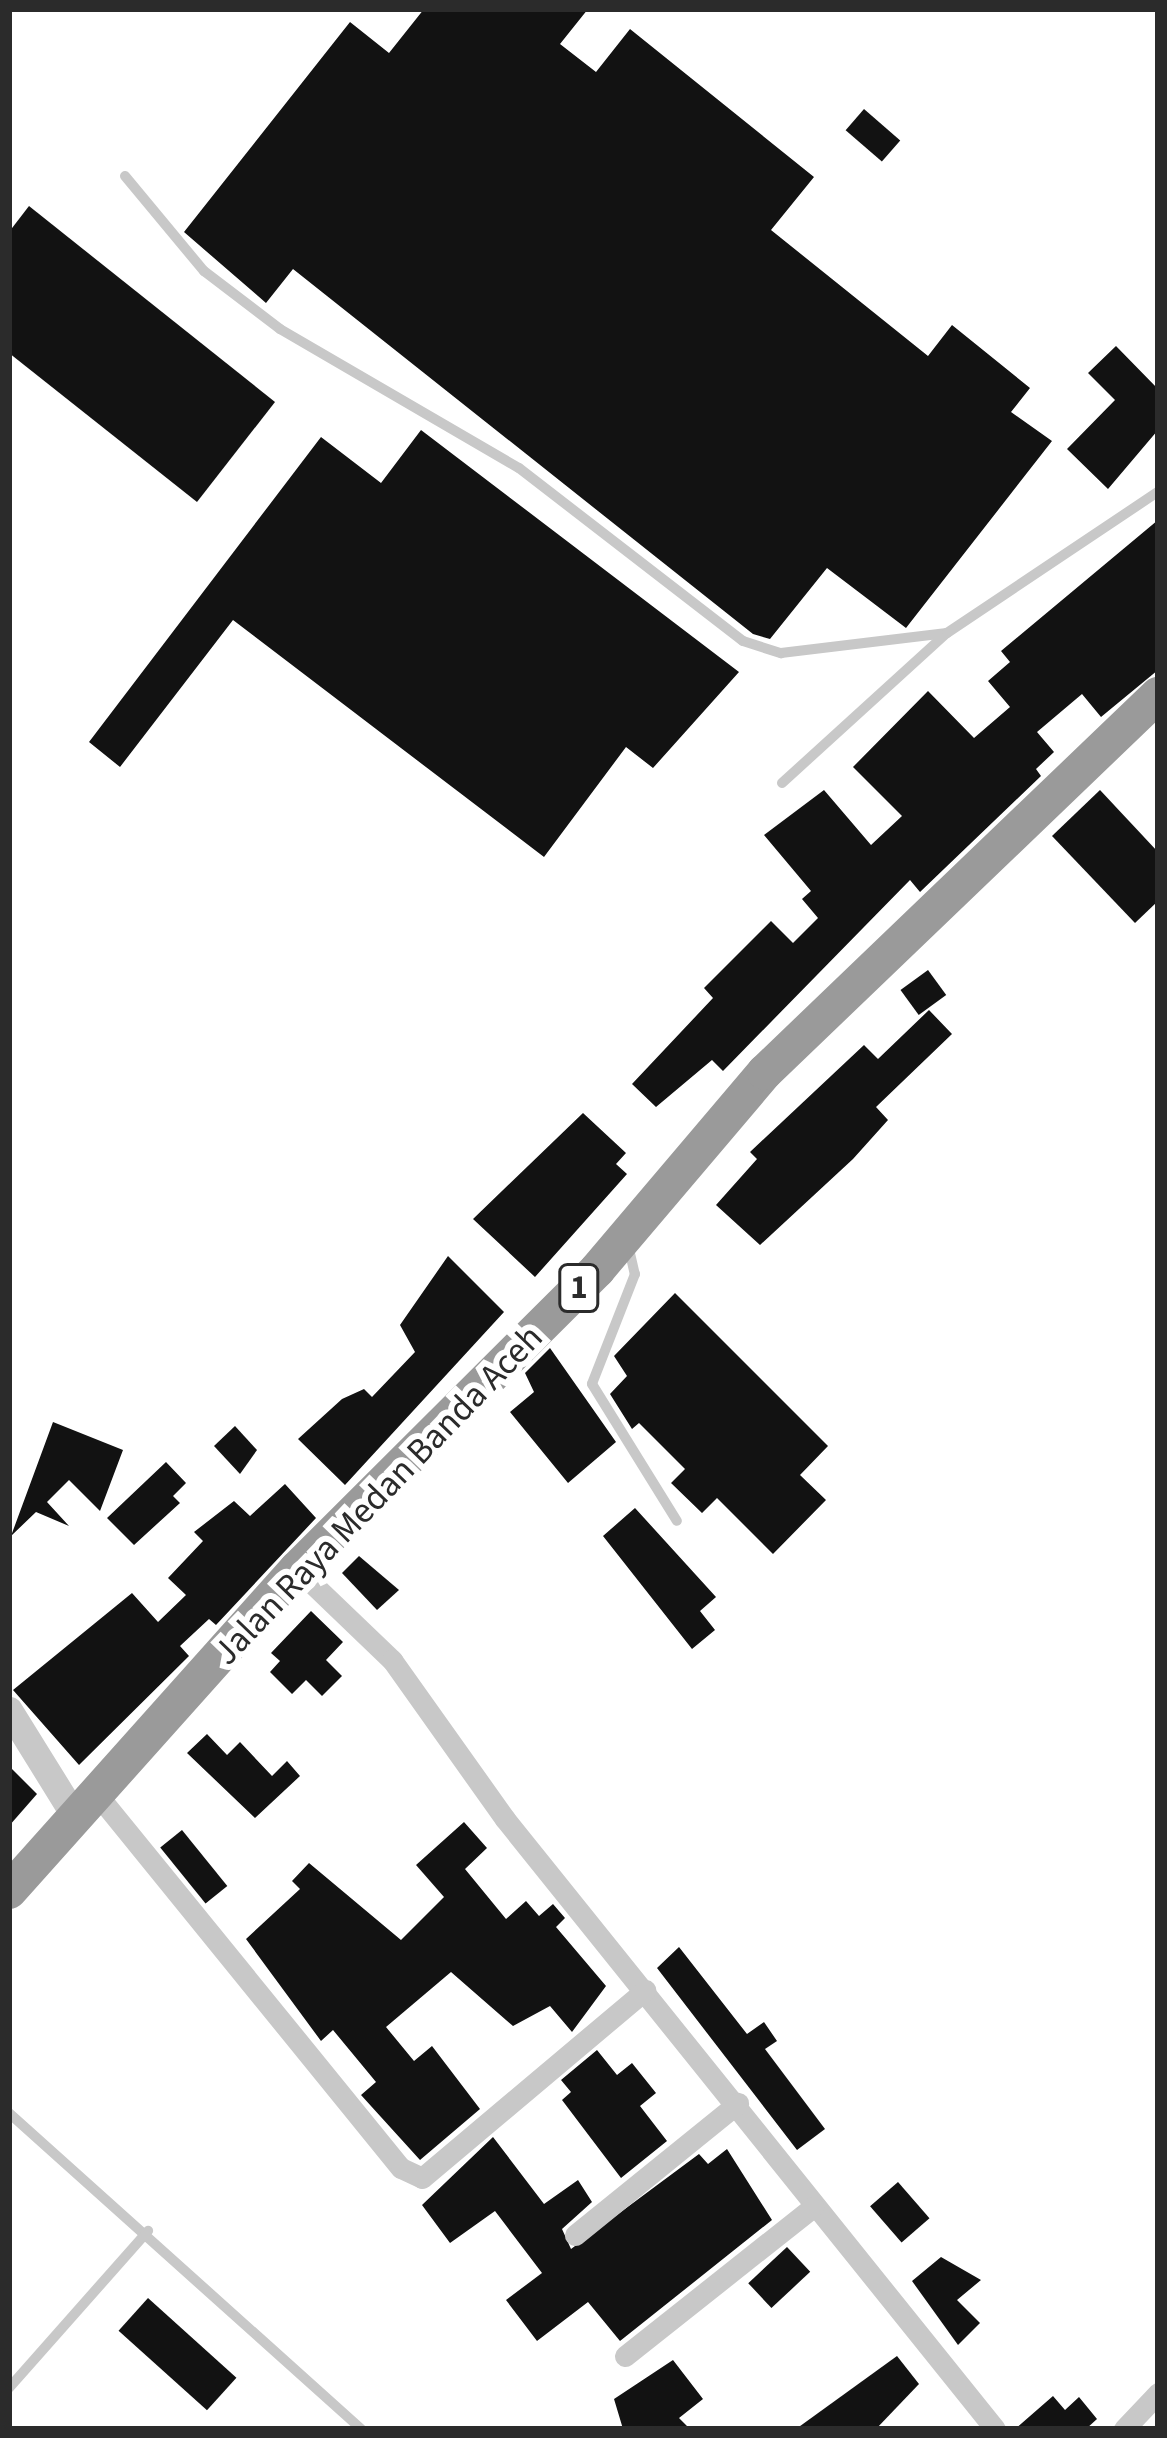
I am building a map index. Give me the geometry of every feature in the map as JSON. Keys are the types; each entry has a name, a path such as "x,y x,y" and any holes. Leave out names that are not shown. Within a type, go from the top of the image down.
{"highway":[{"name":"Jalan Raya Medan Banda Aceh","path":"9,1891 297,1569 597,1270 625,1228 765,1072 1158,695"}],"street":[{"path":"297,1569 392,1660 813,2207 995,2429"},
{"path":"9,1710 401,2168 422,2178 645,1990"},
{"path":"574,2235 737,2103"},
{"path":"625,2356 813,2207"},
{"path":"1124,2429 1158,2393"}],"lane":[{"path":"125,176 204,272 280,329 519,468 743,641 798,652 947,633"},
{"path":"782,783 947,633 1158,491"},
{"path":"625,1228 635,1274 592,1384 677,1521"},
{"path":"9,2113 148,2231 361,2429"},
{"path":"9,2388 148,2231"}],"building":[{"path":"424,9 588,9 560,44 596,72 630,29 814,177 771,230 928,356 952,325 1030,388 1011,412 1052,441 906,628 827,568 770,639 753,634 293,269 266,303 184,232 350,22 389,53"},
{"path":"864,109 900,140 882,162 846,130"},
{"path":"29,206 275,402 197,502 9,353 9,232"},
{"path":"1116,346 1158,389 1158,430 1108,489 1067,449 1115,400 1088,373"},
{"path":"421,430 739,672 653,768 626,747 544,857 233,620 120,767 89,742 321,437 381,483"},
{"path":"1158,520 1158,670 1101,717 1082,694 1037,732 1054,752 1036,769 1041,776 920,892 910,880 723,1071 712,1060 656,1107 632,1084 713,998 704,988 771,921 793,943 818,918 802,899 811,891 764,835 824,790 871,845 902,816 853,767 928,691 974,738 1010,707 988,681 1010,662 1001,651"},
{"path":"1100,790 1158,852 1158,901 1135,923 1052,836"},
{"path":"928,970 946,995 919,1015 900,990"},
{"path":"929,1010 952,1034 876,1107 888,1120 853,1159 760,1245 716,1205 757,1159 750,1152 864,1045 878,1059"},
{"path":"583,1113 626,1153 616,1164 627,1174 535,1277 473,1219"},
{"path":"448,1256 504,1312 345,1485 298,1439 342,1399 364,1389 372,1397 415,1352 400,1325"},
{"path":"675,1293 828,1446 800,1475 826,1500 773,1554 717,1498 702,1513 671,1483 685,1469 639,1423 632,1429 610,1394 627,1376 614,1356"},
{"path":"550,1348 616,1442 568,1483 510,1412 534,1392 525,1373"},
{"path":"53,1422 123,1450 100,1511 69,1480 47,1502 69,1526 36,1512 11,1536"},
{"path":"235,1426 257,1450 240,1474 214,1446"},
{"path":"166,1462 186,1483 173,1496 180,1503 134,1545 107,1518"},
{"path":"285,1484 316,1518 216,1625 209,1619 180,1646 189,1656 79,1765 13,1690 132,1593 158,1622 186,1595 168,1578 203,1541 194,1532 234,1501 250,1516"},
{"path":"635,1508 716,1597 700,1611 715,1630 692,1649 603,1536"},
{"path":"359,1556 399,1590 377,1610 342,1573"},
{"path":"311,1611 343,1642 326,1660 342,1676 322,1696 306,1680 292,1694 270,1672 280,1661 271,1653"},
{"path":"207,1734 227,1755 240,1742 272,1776 287,1761 300,1776 255,1818 187,1753"},
{"path":"9,1766 37,1794 9,1826"},
{"path":"464,1822 487,1848 465,1869 506,1919 526,1901 539,1916 553,1904 565,1918 556,1927 606,1986 572,2032 550,2006 513,2026 451,1972 386,2027 414,2061 432,2046 480,2109 420,2160 361,2095 376,2082 333,2030 321,2041 246,1939 300,1889 292,1881 309,1863 401,1940 444,1897 416,1865"},
{"path":"182,1830 227,1886 206,1904 160,1848"},
{"path":"679,1947 747,2034 764,2022 777,2041 765,2049 825,2129 797,2150 657,1968"},
{"path":"597,2050 617,2075 632,2063 656,2093 640,2106 667,2141 621,2178 562,2100 571,2092 561,2080"},
{"path":"493,2137 544,2204 578,2180 592,2202 562,2229 571,2249 699,2154 708,2164 727,2149 772,2220 620,2341 588,2302 537,2341 506,2300 542,2273 495,2211 450,2243 422,2205"},
{"path":"898,2182 929,2218 902,2243 870,2206"},
{"path":"787,2247 810,2272 771,2308 748,2283"},
{"path":"941,2257 981,2280 957,2300 980,2323 958,2345 912,2281"},
{"path":"148,2298 236,2378 207,2410 119,2331"},
{"path":"897,2356 919,2384 876,2429 796,2429"},
{"path":"673,2360 703,2399 679,2418 690,2429 623,2429 614,2399"},
{"path":"1053,2396 1065,2410 1079,2397 1097,2419 1086,2429 1015,2429"}]}
